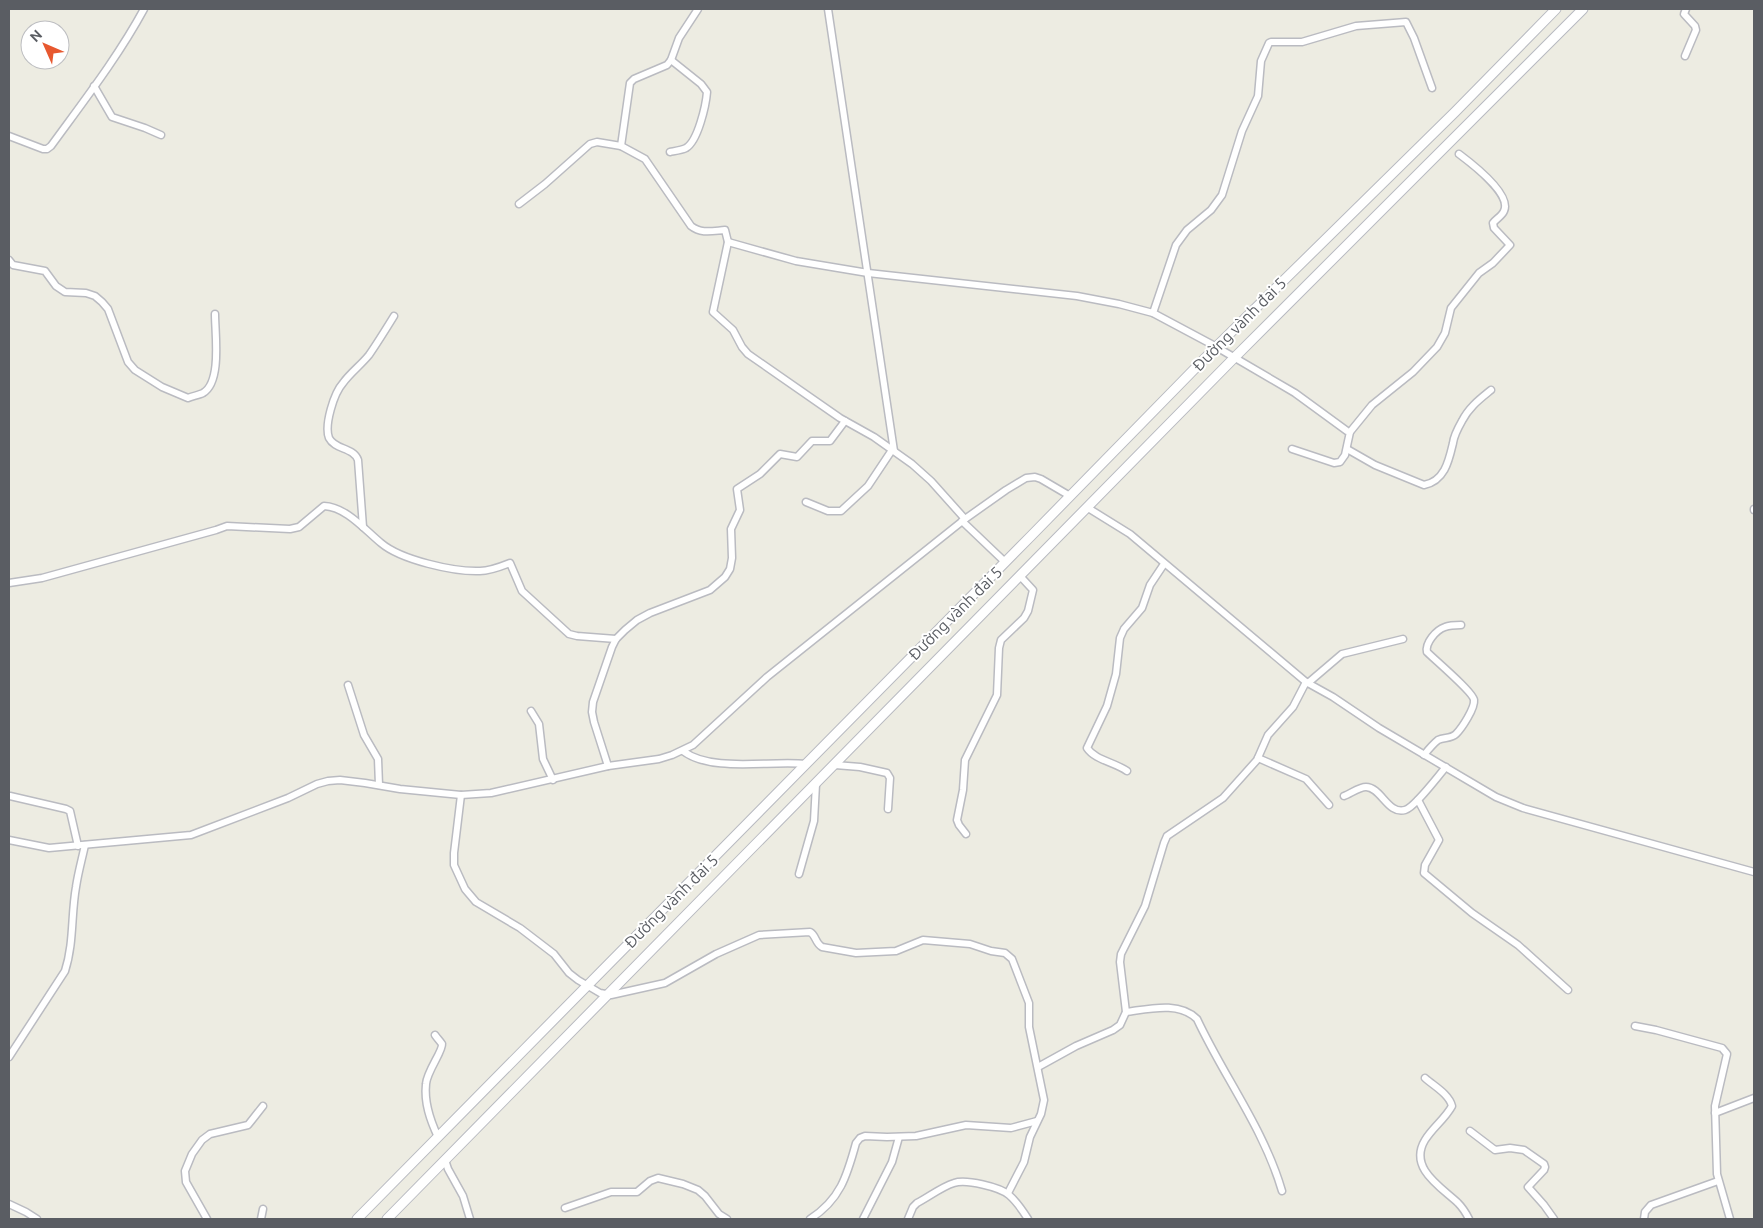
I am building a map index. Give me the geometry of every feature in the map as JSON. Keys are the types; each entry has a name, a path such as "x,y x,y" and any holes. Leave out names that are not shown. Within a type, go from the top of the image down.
{"main road":[{"name":"Đường vành đai 5","path":"357,1219 1216,347 1455,112 1556,9"},
{"name":"Đường vành đai 5","path":"388,1219 1021,577 1234,358 1584,9"},
{"path":"1455,112 1467,126"}],"street":[{"path":"9,136 42,149 47,149 94,86 144,9"},
{"path":"620,146 630,83 634,79 667,65 671,60 679,38 698,9"},
{"path":"806,502 828,512 841,511 868,486 893,450 828,9"},
{"path":"1685,56 1696,30 1695,26 1684,14 1686,9"},
{"path":"1153,314 1176,245 1181,237 1211,210 1222,195 1242,131 1258,96 1261,61 1269,43 1302,42 1356,26 1406,22 1414,38 1432,88"},
{"path":"670,152 686,148 691,143 706,104 707,92 701,84 671,60"},
{"path":"94,86 112,117 146,128 160,135"},
{"path":"519,204 545,184 590,144 597,142 620,146 645,159 691,226 703,232 725,230 728,242 713,312 733,330 748,354 845,421 874,437 912,464 931,481 964,520 1005,562"},
{"path":"1292,449 1334,463 1340,462 1346,449 1350,432 1372,406 1413,372 1437,347 1445,333 1451,308 1479,273 1493,263 1510,245 1494,228 1494,221 1504,212 1505,204 1503,198 1484,172 1459,154"},
{"path":"728,242 796,261 868,273 1077,296 1112,302 1153,314 1216,347 1295,393 1350,432"},
{"path":"9,260 13,265 44,271 56,286 65,292 86,293 95,296 108,308 128,362 135,370 162,387 188,398 204,393 210,386 216,367 215,314"},
{"path":"364,527 358,460 352,452 334,444 330,440 327,427 339,387 370,354 394,316"},
{"path":"1346,449 1375,465 1424,485 1436,482 1452,454 1453,442 1463,418 1473,405 1491,390"},
{"path":"608,766 592,712 593,702 616,639 637,620 650,613 700,595 718,584 730,569 732,558 731,530 740,510 737,489 760,474 780,454 797,457 812,441 830,441 845,421"},
{"path":"9,840 40,847 191,836 328,781 340,780 461,795 504,791 608,766 658,759 683,751 702,737 767,676 964,520 1006,490 1026,478 1035,477 1070,496"},
{"path":"9,583 42,578 227,526 290,529 299,527 324,506 331,506 364,527 386,547 430,565 480,571 510,564 522,591 569,634 616,639"},
{"path":"1088,508 1126,531 1307,683 1496,797 1523,808 1754,872"},
{"path":"1127,771 1111,762 1098,758 1087,748 1107,706 1116,674 1120,638 1124,629 1142,608 1150,585 1164,564"},
{"path":"966,834 957,820 963,790 965,760 997,695 999,648 1002,640 1019,624 1028,611 1033,590 1021,577"},
{"path":"1424,755 1439,740 1455,736 1464,725 1473,706 1474,700 1468,690 1448,673 1426,649 1437,632 1444,627 1461,625"},
{"path":"1038,1067 1076,1046 1113,1030 1120,1024 1126,1012 1120,962 1121,954 1145,906 1167,836 1223,798 1258,758 1268,734 1288,713 1307,683 1342,654 1403,639"},
{"path":"348,685 364,735 378,759 379,785"},
{"path":"530,711 539,724 543,758 553,780"},
{"path":"683,751 695,758 730,764 806,764"},
{"path":"1258,758 1299,774 1306,779 1329,805"},
{"path":"835,766 860,767 887,773 890,778 888,809"},
{"path":"1344,796 1364,787 1369,787 1398,810 1405,810 1418,800 1446,767"},
{"path":"799,874 814,821 816,784"},
{"path":"461,795 454,865 465,889 476,902 520,928 554,954 569,973 600,993 608,995 665,983 716,954 759,935 810,932 818,945 822,947 856,953 896,951 923,940 970,944 991,951 1005,953 1012,959 1029,1003 1029,1027 1044,1100 1043,1107 1030,1137 1021,1169 1008,1193"},
{"path":"9,1057 65,971 69,960 82,845 70,811 10,796"},
{"path":"1418,800 1439,840 1425,865 1424,874 1472,913 1518,944 1568,990"},
{"path":"1126,1012 1157,1008 1183,1009 1197,1019 1224,1072 1262,1138 1275,1168 1282,1191"},
{"path":"1635,1026 1722,1048 1725,1051 1715,1113 1718,1181 1730,1219"},
{"path":"435,1035 441,1043 442,1050 429,1070 426,1087 428,1114 438,1137"},
{"path":"1425,1078 1446,1096 1452,1106 1443,1120 1425,1140 1421,1153 1422,1163 1430,1179 1459,1203 1469,1219"},
{"path":"1715,1113 1754,1098"},
{"path":"207,1219 186,1182 185,1171 192,1154 202,1140 210,1134 248,1125 263,1106"},
{"path":"810,1219 826,1208 844,1183 856,1143 864,1136 899,1137 922,1135 966,1125 1011,1128 1037,1121"},
{"path":"1470,1131 1495,1150 1518,1148 1531,1154 1544,1164 1544,1170 1528,1186 1554,1219"},
{"path":"862,1219 892,1162 899,1137"},
{"path":"445,1160 463,1196 470,1219"},
{"path":"566,1208 611,1192 637,1192 658,1178 683,1184 701,1192 715,1210 727,1219"},
{"path":"908,1219 913,1207 917,1203 952,1183 961,1181 971,1181 1008,1193 1028,1219"},
{"path":"1644,1219 1645,1212 1651,1205 1718,1181"},
{"path":"9,1204 37,1219"},
{"path":"261,1219 264,1209"}]}
